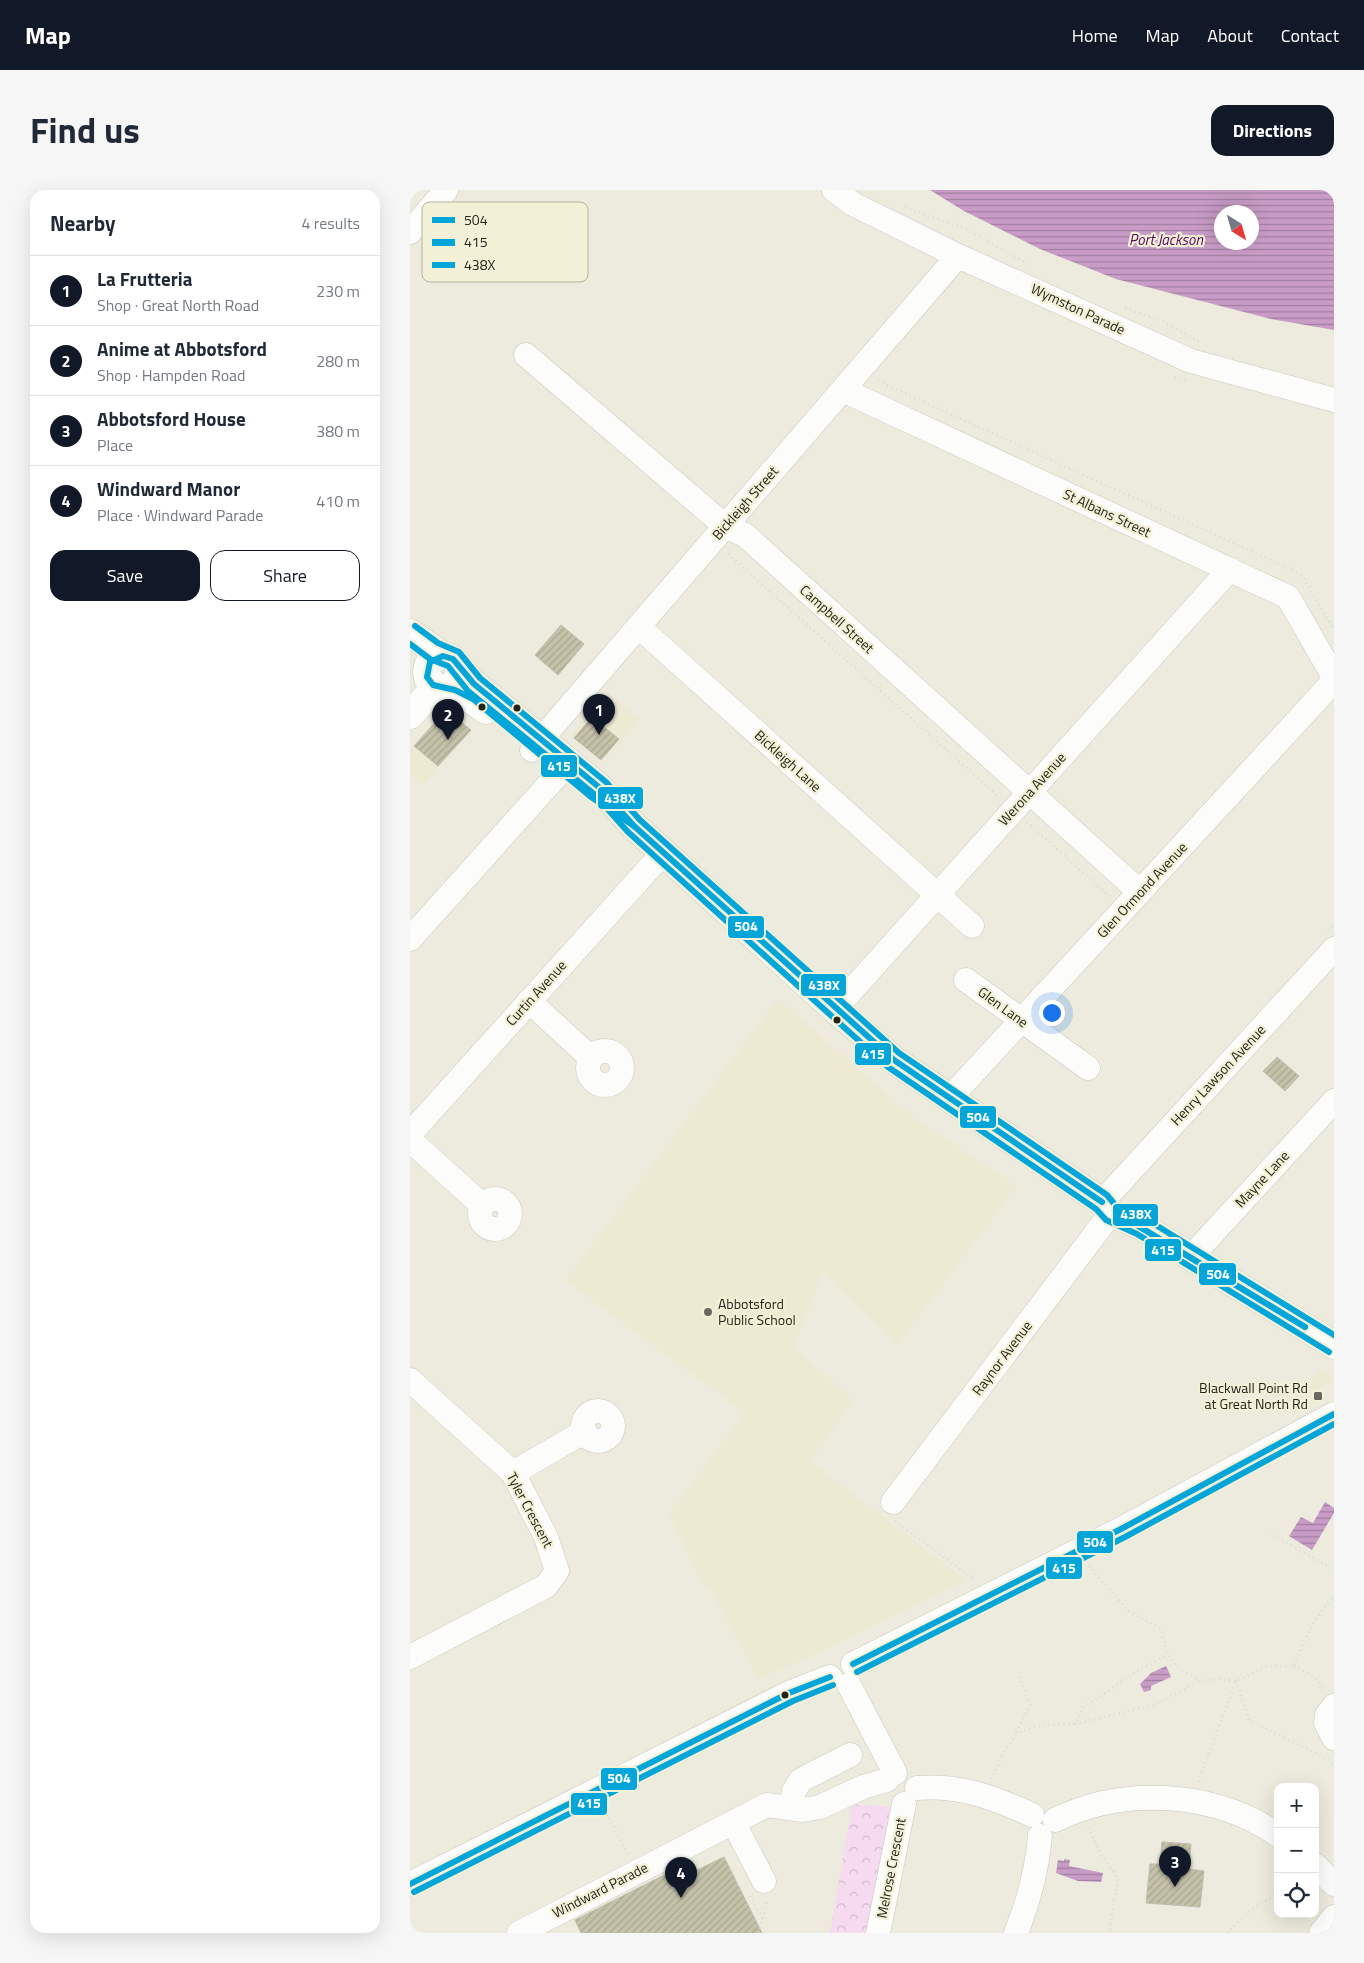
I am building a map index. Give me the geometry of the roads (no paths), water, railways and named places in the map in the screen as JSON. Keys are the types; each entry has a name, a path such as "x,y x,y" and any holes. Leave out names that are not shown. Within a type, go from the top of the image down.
{"main road":[{"path":"410,633 436,670 474,684 537,745 634,826 835,1009 894,1060 1107,1207 1334,1345"},
{"path":"410,714 430,693 436,670"}],"street":[{"path":"436,202 446,190"},
{"name":"Wymston Parade","path":"834,190 853,204 958,256 1191,362 1334,400"},
{"path":"410,232 422,218"},
{"name":"Bickleigh Street","path":"537,745 958,256"},
{"name":"Campbell Street","path":"526,356 725,526 745,535 1140,892"},
{"name":"St Albans Street","path":"843,390 1288,597 1334,677"},
{"name":"Werona Avenue","path":"835,1009 1230,569"},
{"name":"Bickleigh Lane","path":"639,627 972,926"},
{"name":"Glen Ormond Avenue","path":"949,1099 1334,681"},
{"path":"410,939 565,767"},
{"name":"Curtin Avenue","path":"410,1134 664,853"},
{"name":"Henry Lawson Avenue","path":"1107,1207 1334,949"},
{"name":"Glen Lane","path":"966,980 1088,1068"},
{"path":"529,1001 591,1058"},
{"name":"Mayne Lane","path":"1190,1258 1334,1101"},
{"path":"410,1140 483,1206"},
{"name":"Raynor Avenue","path":"893,1502 1107,1207"},
{"name":"Tyler Crescent","path":"410,1658 546,1586 557,1571 546,1537 513,1473 415,1395"},
{"path":"410,1884 790,1694 844,1676 1334,1414"},
{"path":"513,1473 575,1437 586,1434"},
{"path":"844,1676 891,1776 905,1772 914,1778 910,1796 964,1790 992,1796 1043,1824"},
{"path":"1333,1707 1326,1723 1334,1738"},
{"path":"791,1807 794,1791 801,1780 850,1755"},
{"name":"Windward Parade","path":"519,1933 767,1805 804,1810 820,1807 891,1776"},
{"name":"Melrose Crescent","path":"878,1933 910,1796"},
{"path":"1043,1824 1094,1804 1158,1797 1212,1804 1262,1824 1274,1832"},
{"path":"733,1822 764,1881"},
{"path":"1016,1933 1029,1902 1043,1824"},
{"path":"1319,1869 1334,1884"},
{"path":"1320,1933 1334,1917"}],"water":[{"name":"Port Jackson","path":"930,190 1334,190 1334,330 1271,319 1116,279 1040,249 964,211"},
{"path":"1325,1502 1334,1508 1334,1513 1312,1550 1289,1536 1301,1517 1313,1523"},
{"path":"1166,1666 1171,1677 1151,1686 1151,1690 1144,1692 1140,1684 1151,1673"},
{"path":"1064,1859 1070,1860 1069,1866 1103,1873 1101,1882 1078,1881 1056,1873 1058,1860 1064,1861"}],"place":[{"name":"La Frutteria","path":"599,735"},
{"name":"Anime at Abbotsford","path":"448,740"},
{"name":"Abbotsford Public School","path":"708,1312"},
{"name":"Blackwall Point Rd at Great North Rd","path":"1318,1396"},
{"name":"Abbotsford House","path":"1175,1887"},
{"name":"Windward Manor","path":"681,1898"}]}
